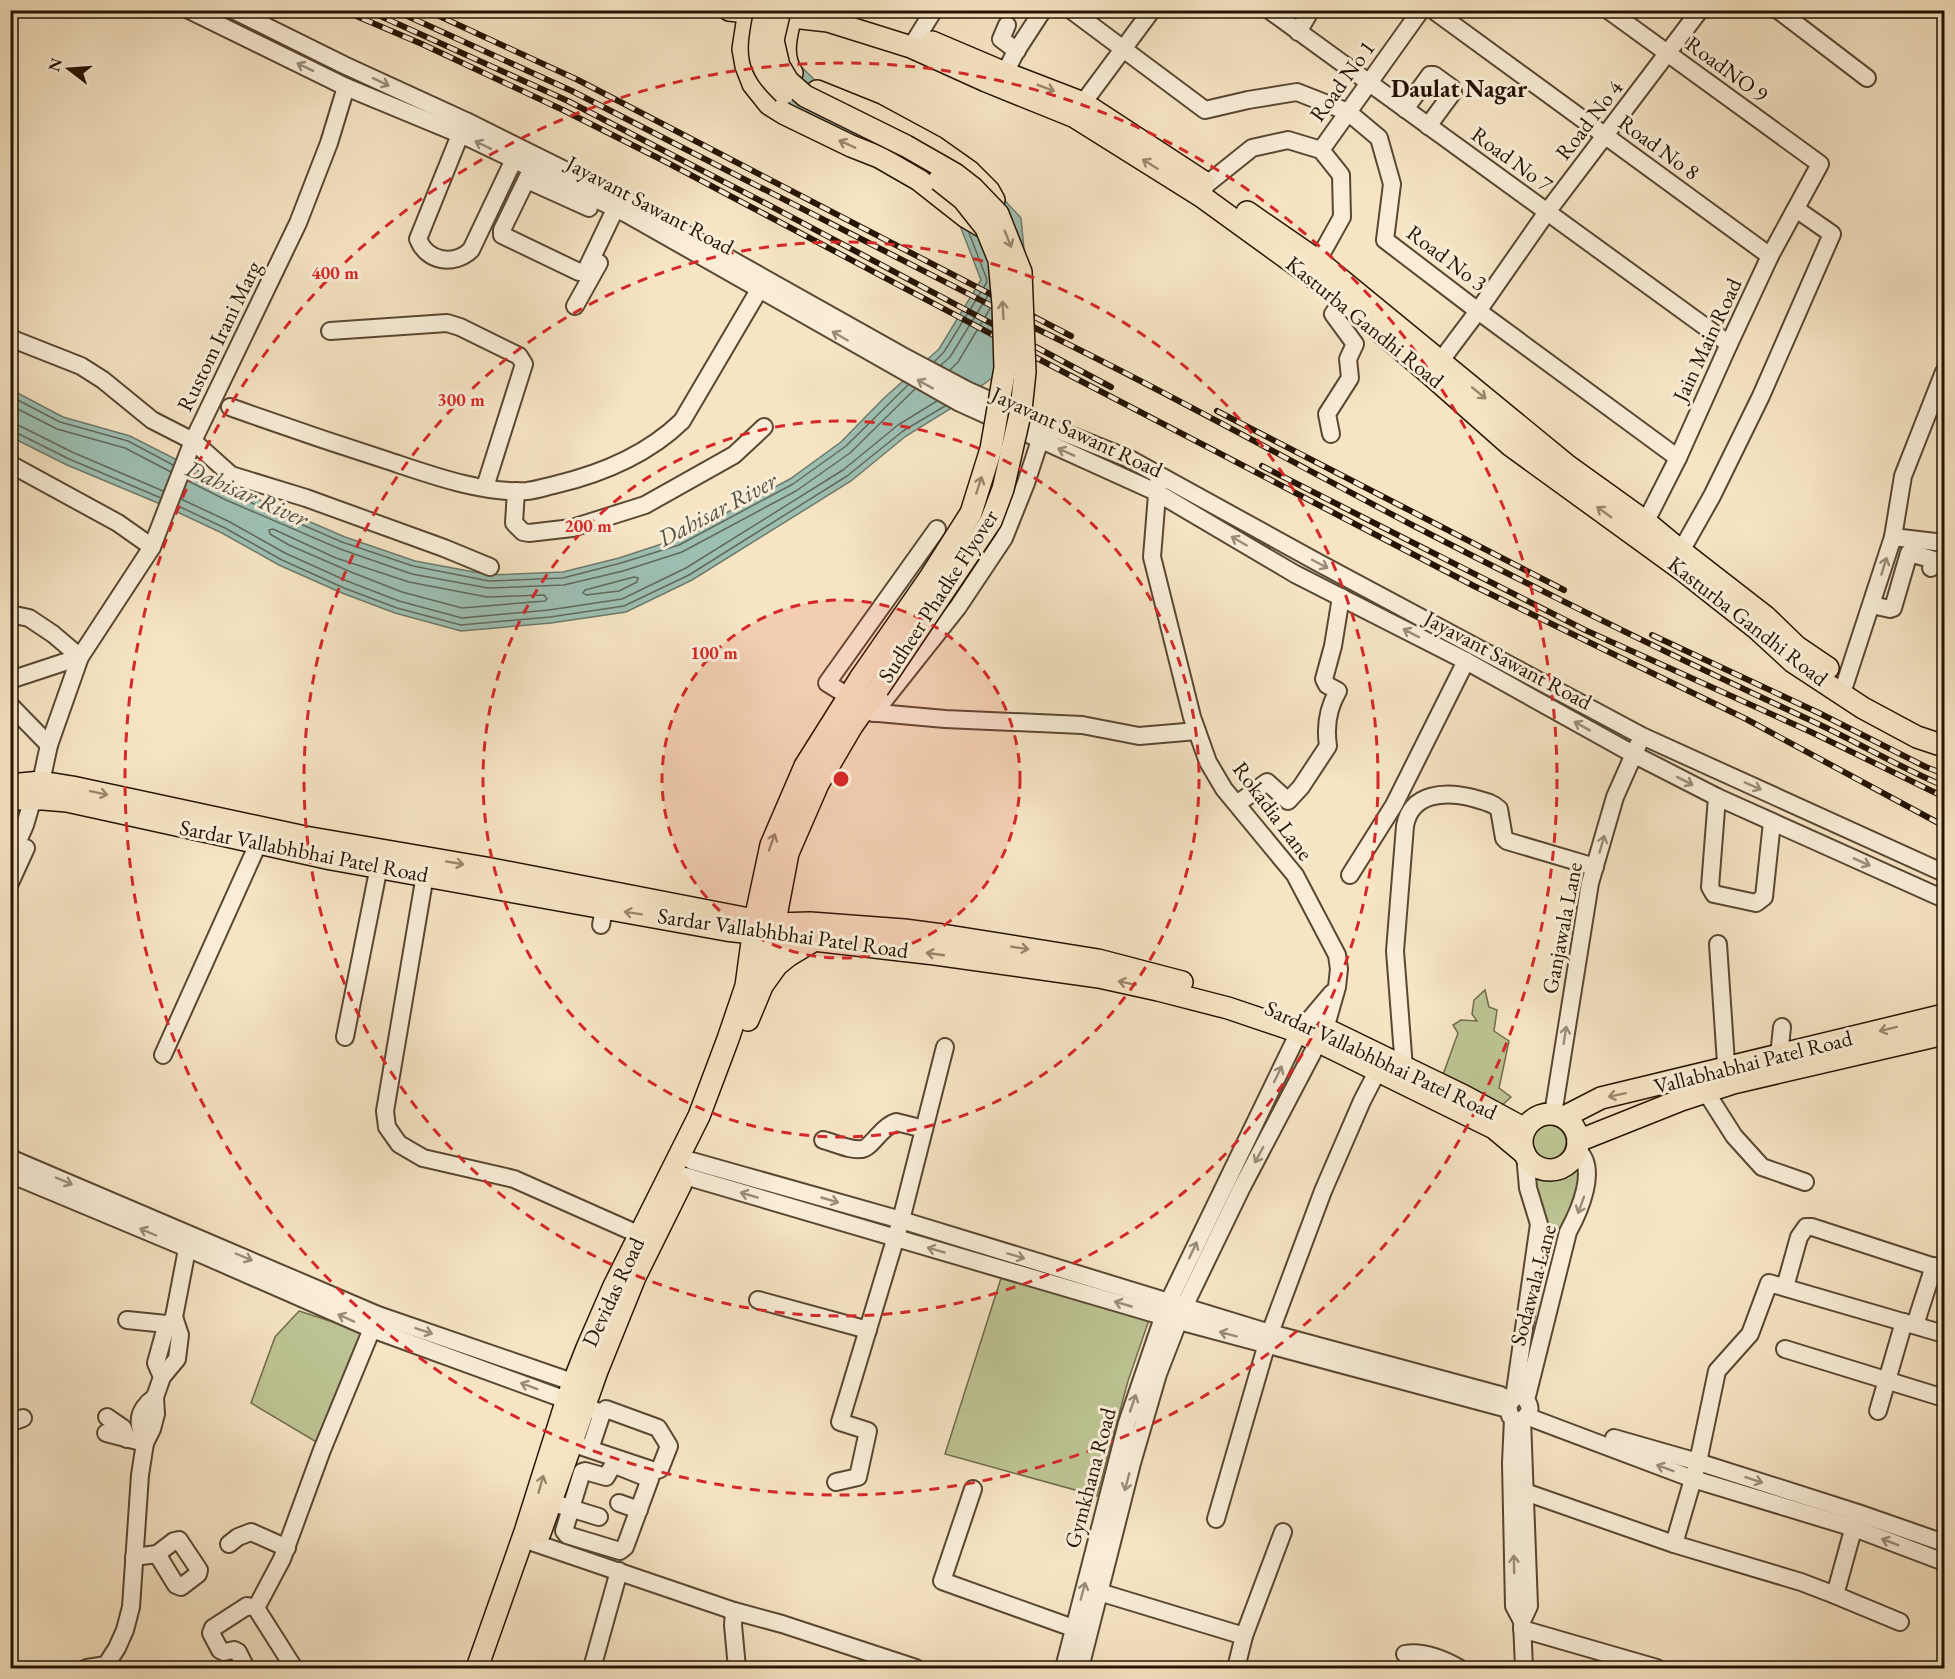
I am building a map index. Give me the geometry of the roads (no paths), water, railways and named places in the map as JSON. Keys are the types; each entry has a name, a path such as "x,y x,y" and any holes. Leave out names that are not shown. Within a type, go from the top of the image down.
{"main road":[{"name":"Kasturba Gandhi Road","path":"834,10 1079,110 1204,190 1314,268 1527,444 1642,529 1761,622 1792,662 1867,696 1903,714 1919,725 1944,735"},
{"name":"Kasturba Gandhi Road","path":"748,11 793,14 914,41"},
{"name":"Sudheer Phadke Flyover","path":"748,11 762,67 773,82 792,100 860,132 920,166 992,221 999,260 1003,304 1005,368 991,449 971,513 931,576 848,696 805,766 771,844 763,879 763,928"},
{"name":"Sudheer Phadke Flyover","path":"763,928 780,891 788,853 818,784 852,726 868,712 878,690 991,521 1003,489 1021,410 1025,362 1021,272 973,188 955,174 888,137 805,96 788,81 779,66 774,40 793,14"},
{"name":"Kasturba Gandhi Road","path":"1314,268 1343,300 1436,368"},
{"name":"Kasturba Gandhi Road","path":"1844,687 1863,708 1917,737 1944,746"},
{"name":"Sardar Vallabhbhai Patel Road","path":"10,785 87,806 258,844 380,859 425,875 603,917 725,922"},
{"path":"39,793 123,798 305,837 380,859 763,928"},
{"name":"Sardar Vallabhbhai Patel Road","path":"10,799 39,793"},
{"path":"725,922 763,879"},
{"path":"725,922 741,950 754,985 788,956 811,932 789,915 784,907 780,891"},
{"name":"Sardar Vallabhbhai Patel Road","path":"763,928 811,932 914,932 1098,960 1272,1006 1377,1072 1494,1128 1525,1154"},
{"name":"Devidas Road","path":"477,1668 584,1398 635,1277 689,1169 754,985 763,928"},
{"name":"Devidas Road","path":"491,1668 529,1541 561,1505 581,1446 584,1398 614,1286 699,1116 754,985"},
{"name":"Vallabhabhai Patel Road","path":"1577,1146 1706,1092 1727,1077 1779,1056 1944,1015"},
{"name":"Sardar Vallabhbhai Patel Road","path":"1312,1030 1404,1068 1464,1096 1525,1129"},
{"name":"Vallabhabhai Patel Road","path":"1561,1111 1601,1098 1727,1077 1944,1034"},
{"path":"1561,1111 1576,1132 1577,1146 1570,1162 1553,1169 1544,1169 1535,1165 1525,1154 1522,1146 1525,1129 1537,1117 1561,1111"}],"street":[{"name":"Jayavant Sawant Road","path":"189,10 346,87 463,128"},
{"name":"Jayavant Sawant Road","path":"234,10 517,154 532,168 619,210 963,397 1042,433 1130,459 1157,484 1295,574 1466,661 1633,754 1717,797 1944,899"},
{"path":"914,41 934,10"},
{"name":"Road No 3","path":"1071,10 1205,110 1297,92 1348,112 1379,138 1392,184 1385,240 1678,458"},
{"path":"1079,110 1152,10"},
{"path":"1299,29 1311,10"},
{"name":"Road No 1","path":"1321,150 1421,10"},
{"name":"Road No 8","path":"1433,10 1770,256"},
{"name":"RoadNO 9","path":"1608,10 1820,165"},
{"name":"Road No 4","path":"1436,368 1547,212 1701,10"},
{"path":"1778,10 1867,78"},
{"path":"995,74 1017,51 1043,11"},
{"name":"Road No 7","path":"1279,14 1369,83 1407,107 1729,344"},
{"path":"1007,25 1000,39 1017,51"},
{"path":"1407,107 1430,75 1434,75 1452,88 1453,92 1430,124"},
{"name":"Rustom Irani Marg","path":"10,338 81,366 103,380 152,420 193,441 298,223 329,143 346,87"},
{"path":"463,128 418,239 432,256 447,261 465,255 471,250 517,154"},
{"path":"1204,190 1252,148 1288,140 1321,150 1341,175 1342,217 1314,268"},
{"name":"Jain Main Road","path":"1642,529 1678,458 1770,256 1820,165"},
{"path":"532,168 502,230 502,236 579,272 585,271 619,210"},
{"path":"1676,557 1712,496 1761,396 1832,234 1796,208"},
{"name":"Jayavant Sawant Road","path":"619,210 759,290 896,360"},
{"path":"575,306 619,210"},
{"path":"230,407 304,434 461,483 528,491 572,481 612,467 666,436 682,421 759,290"},
{"path":"1331,434 1327,414 1350,378 1348,359 1355,344 1333,314 1343,300"},
{"path":"330,331 447,323 519,356 524,364 485,487"},
{"path":"1844,687 1893,537 1903,476 1944,372"},
{"path":"516,491 514,523 523,532 572,528 645,505 734,455 764,427"},
{"path":"868,712 958,607 1004,538 1026,483 1042,433"},
{"path":"10,883 32,837 49,745 80,657 155,539 193,441 231,475 306,498 490,567"},
{"path":"10,464 118,523 155,539"},
{"name":"Jayavant Sawant Road","path":"1157,484 1317,562 1642,736 1938,870"},
{"name":"Rokadia Lane","path":"1157,484 1152,557 1197,731 1208,762 1224,789 1295,875 1336,955 1339,969 1337,987 1312,1030"},
{"path":"848,696 827,683 937,529"},
{"path":"1893,537 1944,543"},
{"path":"1872,605 1893,608 1909,553 1933,560 1931,568"},
{"path":"1237,804 1267,782 1288,801 1301,787 1328,746 1325,731 1326,720 1338,691 1327,685 1324,679 1333,646 1341,597"},
{"path":"10,614 29,618 53,634 80,657"},
{"path":"10,680 80,657"},
{"path":"1350,875 1394,805 1466,661"},
{"path":"10,705 49,745"},
{"path":"868,712 945,719 1082,725 1140,736 1197,731"},
{"name":"Ganjawala Lane","path":"1561,1111 1590,883 1615,797 1642,736"},
{"path":"10,859 39,793"},
{"path":"1404,1068 1395,951 1406,826 1413,806 1418,802 1448,794 1488,802 1499,809 1504,838 1508,841 1595,867"},
{"path":"1717,797 1710,887 1714,894 1756,903 1764,897 1772,822"},
{"path":"1814,841 1824,818"},
{"path":"163,1055 258,844"},
{"path":"345,1037 380,859"},
{"path":"1923,889 1938,870"},
{"path":"425,875 385,1111 387,1127 399,1144 423,1158 514,1179 640,1235"},
{"path":"1718,944 1727,1077"},
{"path":"1779,1056 1782,1027"},
{"path":"1174,1312 1227,1179 1312,1030"},
{"path":"1174,1312 1242,1187 1312,1030"},
{"path":"836,1482 858,1477 868,1431 840,1422 896,1238 945,1047"},
{"path":"1216,1519 1269,1339 1323,1191 1377,1072"},
{"path":"1706,1092 1734,1136 1762,1167 1805,1182"},
{"path":"824,1140 860,1150 867,1148 883,1129 896,1122 924,1129"},
{"name":"Sodawala Lane","path":"1519,1409 1568,1232 1585,1195 1586,1165 1577,1146"},
{"name":"Sodawala Lane","path":"1524,1668 1518,1492 1519,1409 1539,1224 1528,1188 1525,1154"},
{"path":"10,1158 188,1241 375,1322 584,1398 606,1409 658,1428 669,1446 660,1469 655,1471 581,1446"},
{"path":"689,1169 901,1220 1174,1312"},
{"path":"689,1169 896,1238 1269,1339 1500,1395 1519,1409 1693,1479 1944,1543"},
{"path":"10,1174 188,1241"},
{"path":"1227,1179 1242,1187"},
{"path":"1785,1287 1799,1237 1806,1227 1939,1268 1910,1323 1886,1381 1878,1410"},
{"path":"87,1668 106,1665 125,1630 131,1607 140,1475 145,1443 156,1414 155,1397 162,1377 177,1359 180,1335 173,1322 188,1241"},
{"path":"1674,1544 1698,1462 1717,1371 1750,1334 1769,1282 1944,1334"},
{"path":"758,1300 868,1330"},
{"name":"Gymkhana Road","path":"1080,1668 1174,1312"},
{"name":"Gymkhana Road","path":"1064,1668 1127,1423 1174,1312"},
{"path":"127,1320 173,1322"},
{"path":"256,1608 287,1548 322,1450 375,1322"},
{"path":"1785,1349 1944,1398"},
{"path":"1519,1409 1698,1462 1856,1520 1944,1562"},
{"path":"107,1425 127,1439 145,1443"},
{"path":"615,1465 650,1479 626,1547 621,1551 567,1535 564,1531 561,1505 585,1470 606,1477 615,1465"},
{"path":"974,1489 942,1581 1073,1629"},
{"path":"1518,1492 1674,1544 1801,1582 1900,1622"},
{"path":"619,1503 639,1510"},
{"path":"561,1505 599,1517"},
{"path":"1835,1594 1856,1520"},
{"path":"228,1544 251,1532 287,1548"},
{"path":"1236,1668 1244,1636 1283,1532"},
{"path":"529,1541 734,1611 782,1624 916,1668"},
{"path":"134,1557 157,1554"},
{"path":"592,1668 619,1571"},
{"path":"1099,1592 1244,1636"},
{"path":"246,1668 238,1652 220,1650 211,1633 213,1628 248,1606 256,1608 294,1668"},
{"path":"734,1611 737,1668"},
{"path":"1522,1615 1657,1668"},
{"path":"1405,1654 1413,1653 1442,1659 1459,1668"}],"water":[{"path":"788,54 820,85 972,165 1021,218 1029,301 996,375 950,409 906,436 851,481 692,580 626,612 551,623 461,631 395,613 342,593 279,565 222,533 67,465 11,437 10,389 63,417 130,436 232,488 345,537 415,561 490,575 563,572 619,558 677,539 790,479 841,442 884,398 939,349 981,280 959,223 915,188 852,152 775,118"}],"railway":[{"path":"342,10 422,44 563,110 668,163 1474,586 1746,719 1944,826"},
{"path":"367,10 568,101 1111,387"},
{"path":"394,10 572,91 1134,377 1463,551 1944,786"},
{"path":"426,10 578,80 1071,336"},
{"path":"1217,411 1564,590"},
{"path":"1262,466 1585,630 1811,732 1944,797"},
{"path":"1652,635 1944,774"}],"district":[{"name":"Daulat Nagar","path":"1459,88"}],"water label":[{"name":"Dahisar River","path":"247,493"},
{"name":"Dahisar River","path":"717,509"}]}
